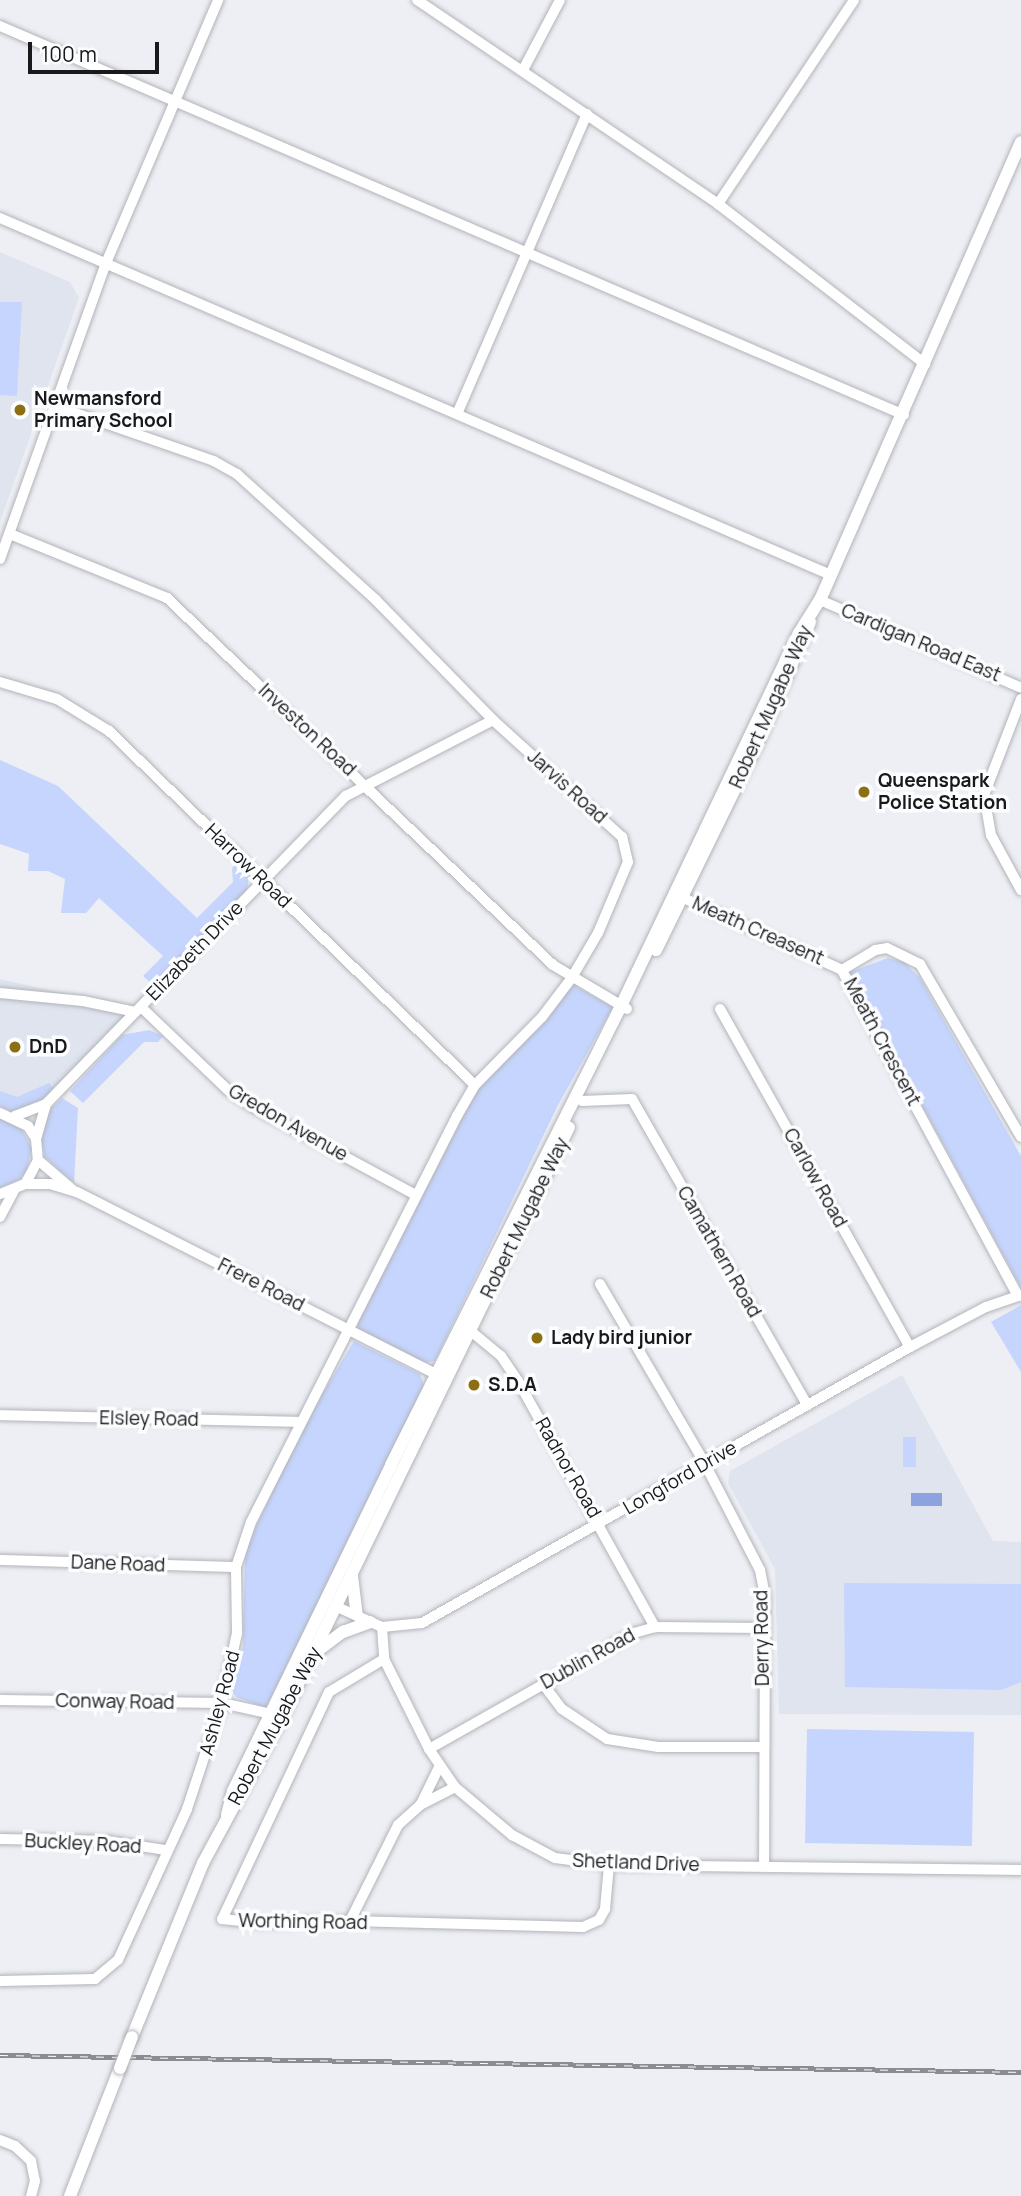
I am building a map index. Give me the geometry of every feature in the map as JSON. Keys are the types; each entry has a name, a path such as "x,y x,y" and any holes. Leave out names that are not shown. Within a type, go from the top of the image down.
{"main road":[{"name":"Robert Mugabe Way","path":"70,2196 181,1909 227,1815 233,1791 314,1627 347,1570 677,896 785,683 812,615 904,415 1021,142"},
{"name":"Robert Mugabe Way","path":"466,1326 582,1101 624,1007"},
{"name":"Robert Mugabe Way","path":"227,1815 243,1795 313,1654 335,1606 347,1570"},
{"path":"347,1570 357,1615"},
{"path":"313,1654 344,1632 376,1624"}],"street":[{"path":"0,559 106,263 218,0"},
{"path":"417,0 718,204 925,364"},
{"path":"523,70 560,0"},
{"path":"718,204 854,0"},
{"path":"0,26 904,415"},
{"path":"457,414 587,114"},
{"path":"0,218 831,575"},
{"name":"Jarvis Road","path":"55,406 214,461 237,474 376,600 493,720 626,846 626,875 571,979 542,1017 475,1085 416,1195 350,1330"},
{"name":"Investon Road","path":"10,534 167,598 571,979 624,1007"},
{"name":"Cardigan Road East","path":"820,600 1021,688"},
{"name":"Harrow Road","path":"0,681 57,699 109,732 475,1085"},
{"path":"1021,699 984,795 991,835 1021,890"},
{"name":"Elizabeth Drive","path":"15,1116 46,1104 327,812 363,783 493,720"},
{"name":"Meath Creasent","path":"677,896 842,970"},
{"name":"Meath Crescent","path":"1019,1296 842,970 875,950 887,948 920,964 1021,1138"},
{"path":"0,993 83,1001 138,1010"},
{"name":"Carlow Road","path":"720,1009 910,1347"},
{"name":"Gredon Avenue","path":"138,1010 236,1096 416,1195"},
{"name":"Camathern Road","path":"582,1101 632,1099 807,1405"},
{"name":"Elizabeth Drive","path":"36,1139 46,1104"},
{"path":"0,1194 14,1191 25,1184 38,1160 36,1139 15,1116 1,1112"},
{"name":"Frere Road","path":"38,1160 76,1192"},
{"name":"Frere Road","path":"25,1184 50,1184 76,1192 441,1376"},
{"path":"0,1217 14,1191"},
{"name":"Derry Road","path":"600,1284 705,1464 760,1570 764,1628 764,1866"},
{"name":"Longford Drive","path":"376,1624 422,1623 910,1347 1019,1296"},
{"name":"Radnor Road","path":"466,1326 501,1356 518,1381 600,1523 655,1627"},
{"name":"Ashley Road","path":"0,1981 95,1979 105,1975 118,1960 195,1787 222,1703 237,1633 236,1567 246,1534 299,1422 350,1330"},
{"name":"Elsley Road","path":"0,1416 299,1422"},
{"name":"Dane Road","path":"0,1560 236,1567"},
{"path":"314,1627 335,1606 376,1624"},
{"name":"Shetland Drive","path":"376,1624 384,1659 429,1749 455,1787 512,1835 555,1858 609,1865 1021,1870"},
{"name":"Dublin Road","path":"429,1749 623,1638 655,1627 764,1628"},
{"name":"Worthing Road","path":"384,1659 329,1692 222,1919 261,1923 350,1921 588,1926 605,1909 609,1865"},
{"path":"542,1684 580,1724 607,1739 658,1747 762,1747"},
{"name":"Conway Road","path":"0,1700 222,1703 271,1714"},
{"path":"420,1805 440,1765"},
{"path":"350,1921 398,1825 420,1805 455,1787"},
{"name":"Buckley Road","path":"0,1839 107,1841 166,1850"},
{"path":"1,2141 15,2146 30,2161 35,2181 31,2196"}],"shaded area":[{"name":"Newmansford Primary School","path":"0,252 70,282 79,298 0,522"},
{"path":"0,302 22,302 17,396 0,395"},
{"path":"0,760 58,786 197,918 233,882 232,868 237,863 249,875 247,891 155,987 143,976 163,956 99,898 86,913 61,913 65,879 48,871 28,871 29,854 0,844"},
{"path":"888,958 904,962 920,978 1021,1156 1021,1288 850,972"},
{"path":"0,979 134,1009 45,1102 15,1114 0,1108"},
{"path":"573,985 613,1007 558,1105 435,1361 423,1363 358,1329 358,1322 478,1087"},
{"path":"149,1030 163,1036 158,1042 144,1042 83,1103 70,1091 122,1035"},
{"path":"49,1083 54,1089 43,1101 15,1112 0,1106 0,1091 17,1097"},
{"path":"62,1098 78,1108 74,1183 45,1157 41,1137 49,1111"},
{"path":"0,1118 21,1128 32,1148 27,1170 20,1179 0,1188"},
{"path":"1021,1305 1021,1372 991,1322"},
{"path":"354,1341 420,1374 424,1385 266,1708 236,1697 231,1690 243,1646 245,1550 304,1425"},
{"path":"902,1375 993,1541 1021,1542 1021,1715 779,1714 775,1569 728,1483 730,1471"},
{"path":"903,1437 916,1437 916,1467 903,1467"},
{"path":"911,1493 942,1493 942,1506 911,1506"},
{"path":"844,1583 1021,1584 1021,1682 1001,1690 845,1687"},
{"path":"807,1729 974,1732 972,1846 805,1843"}],"railway":[{"path":"0,2055 1021,2072"}],"place":[{"name":"Newmansford Primary School","path":"20,410"},
{"name":"Queenspark Police Station","path":"864,792"},
{"name":"DnD","path":"15,1047"},
{"name":"Lady bird junior","path":"537,1338"},
{"name":"S.D.A","path":"474,1385"}]}
